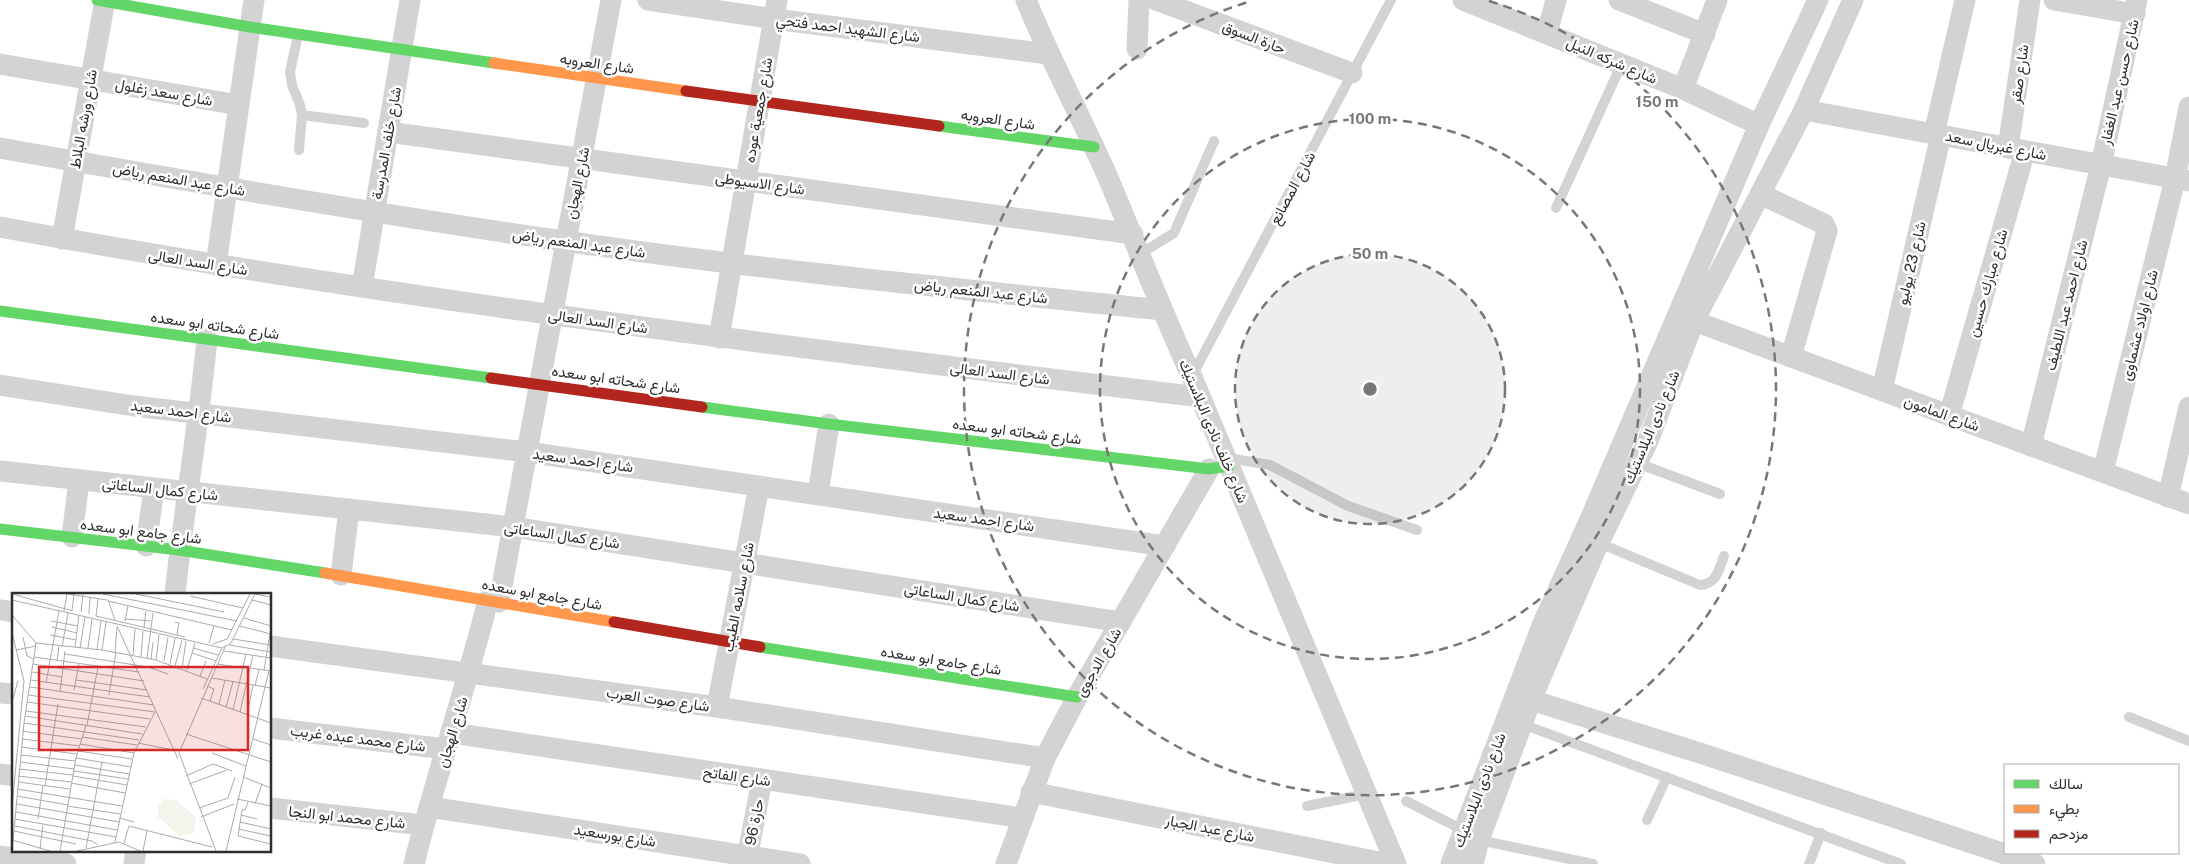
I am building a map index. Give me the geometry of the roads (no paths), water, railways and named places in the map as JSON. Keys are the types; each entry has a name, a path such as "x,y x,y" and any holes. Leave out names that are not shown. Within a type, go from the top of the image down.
{"street":[{"name":"شارع العروبه","path":"102,0 250,27 760,102 1094,147"},
{"name":"شارع ورشه البلاط","path":"62,238 91,80 102,0"},
{"path":"216,265 254,0"},
{"name":"شارع خلف المدرسة","path":"362,287 410,0"},
{"name":"شارع الهجان","path":"414,864 426,816 494,601 512,528 610,0"},
{"name":"شارع الشهيد احمد فتحي","path":"648,0 775,9 1048,54"},
{"name":"شارع خلف نادى البلاستيك","path":"1026,0 1048,54 1094,147 1136,244 1162,310 1192,377 1221,464 1396,864"},
{"path":"1137,49 1139,0"},
{"name":"حارة السوق","path":"1156,0 1352,73"},
{"name":"شارع شركه النيل","path":"1463,0 1492,5 1547,33 1683,89 1759,125"},
{"path":"1547,33 1556,0"},
{"path":"1619,0 1705,34"},
{"path":"1683,89 1717,0"},
{"name":"شارع نادى البلاستيك","path":"1473,864 1471,835 1543,623 1591,517 1759,125 1818,0"},
{"name":"شارع نادى البلاستيك","path":"1451,864 1471,835 1522,724 1599,543 1648,441 1694,321 1804,110 1852,0"},
{"name":"شارع 23 يوليو","path":"1882,390 1965,0"},
{"name":"شارع صقر","path":"2017,149 2030,0"},
{"path":"2062,1 2136,7"},
{"name":"شارع حسن عبد الغفار","path":"2101,165 2136,7"},
{"name":"شارع جمعية عوده","path":"719,338 775,9"},
{"name":"شارع سعد زغلول","path":"0,64 239,104"},
{"name":"شارع اولاد عشماوى","path":"2102,472 2182,180 2189,107"},
{"name":"شارع غبريال سعد","path":"1804,110 2182,180"},
{"name":"شارع الاسيوطى","path":"388,132 746,181 1136,244"},
{"name":"شارع عبد المنعم رياض","path":"0,148 227,188 566,242 732,264 1162,310"},
{"name":"شارع مبارك حسين","path":"1949,416 2017,149"},
{"name":"شارع احمد عبد اللطيف","path":"2031,446 2101,165"},
{"path":"1760,194 1824,224 1827,231 1791,357"},
{"name":"شارع السد العالى","path":"0,227 216,265 552,315 719,338 1199,397"},
{"name":"شارع شحاته ابو سعده","path":"0,311 829,424 1221,464"},
{"name":"شارع المامون","path":"1694,321 2189,504"},
{"path":"175,593 200,413 207,339"},
{"name":"شارع احمد سعيد","path":"0,385 134,406 527,452 1165,546"},
{"path":"2168,497 2185,444 2189,407"},
{"path":"818,494 829,424"},
{"name":"شارع الدجوى","path":"1006,864 1045,758 1077,697 1165,546 1221,464"},
{"name":"شارع كمال الساعاتى","path":"0,471 512,528 1121,622"},
{"path":"72,537 79,480"},
{"name":"شارع سلامه الطيب","path":"716,707 759,486"},
{"path":"146,546 154,488"},
{"path":"340,574 349,510"},
{"name":"شارع جامع ابو سعده","path":"0,529 180,550 340,574 729,642 1077,697"},
{"name":"شارع صوت العرب","path":"271,646 716,707 1045,758"},
{"path":"1531,700 1703,754 2004,854"},
{"name":"شارع محمد عبده غريب","path":"271,728 449,741"},
{"name":"شارع الفاتح","path":"449,741 762,780 1023,818"},
{"name":"حارة 96","path":"747,860 762,780"},
{"name":"شارع عبد الجبار","path":"1031,792 1389,864"},
{"name":"شارع محمد ابو النجا","path":"271,808 426,816"},
{"name":"شارع بورسعيد","path":"426,816 747,860 800,864"},
{"path":"2005,854 2035,864"},
{"path":"0,856 66,864"}],"lane":[{"name":"شارع المصانع","path":"1192,377 1391,0"},
{"path":"299,34 290,72 292,85 300,104 302,115 299,150"},
{"path":"1556,208 1622,64"},
{"path":"302,115 364,124"},
{"path":"1136,244 1174,233 1214,141"},
{"path":"1637,463 1720,494"},
{"path":"1221,464 1270,465 1348,506 1417,530"},
{"path":"1599,543 1700,585 1706,585 1715,579 1724,556"},
{"path":"2129,717 2189,741"},
{"path":"1522,724 1901,864"},
{"path":"1647,820 1667,776"},
{"path":"1307,806 1366,794"},
{"path":"1406,801 1471,835 1593,864"},
{"path":"1809,864 1821,834"}]}
